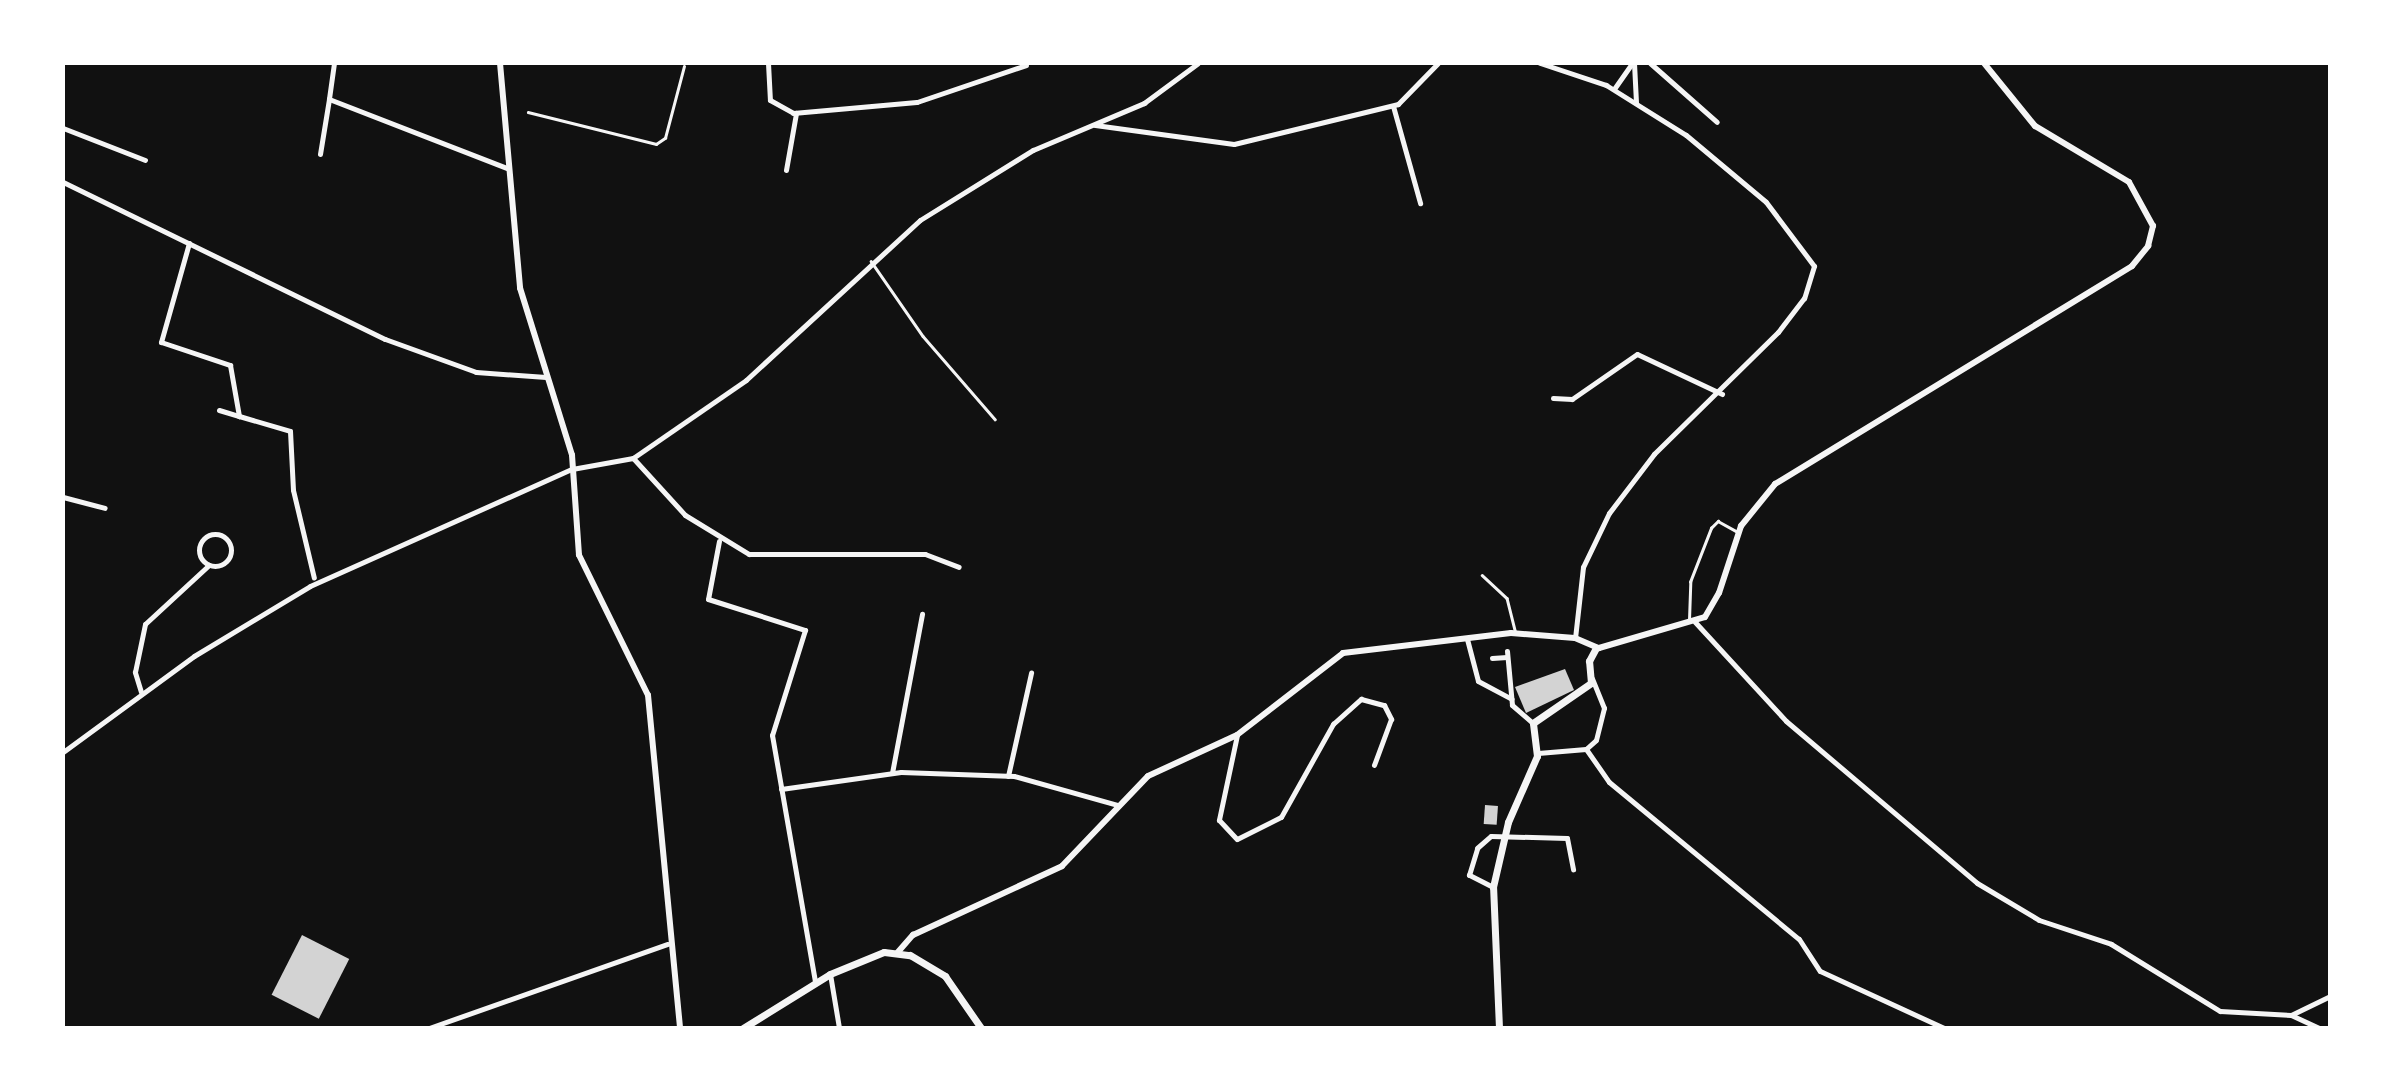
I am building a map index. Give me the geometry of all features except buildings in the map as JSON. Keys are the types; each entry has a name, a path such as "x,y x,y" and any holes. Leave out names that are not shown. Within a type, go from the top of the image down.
{"main road":[{"path":"1499,1028 1493,887 1515,803 1538,752 1533,723 1592,678 1589,661 1596,648"},
{"path":"743,1028 830,974 869,955 898,952 945,976 981,1028"}],"street":[{"path":"320,154 334,63"},
{"path":"500,63 507,168 520,288 572,469 579,555 648,695 668,944 680,1028"},
{"path":"768,63 770,100 796,113 917,102 1026,65"},
{"path":"63,752 141,692 310,586 572,469 633,458 746,380 871,261 968,189 1033,150 1144,103 1198,63"},
{"path":"1095,125 1234,144 1393,106 1416,91 1438,63"},
{"path":"1540,63 1614,89 1734,170 1812,261 1810,284 1796,311 1722,394 1654,454 1609,513 1583,567 1575,638"},
{"path":"1614,89 1633,63"},
{"path":"1633,63 1636,103"},
{"path":"1650,63 1717,122"},
{"path":"898,952 913,935 1062,866 1097,837 1118,805 1158,769 1237,735 1343,653 1516,633 1575,638 1596,648 1692,622 1715,602 1738,532 1763,494 1795,470 2132,266 2148,246 2153,226 2129,182 2035,126 1984,63"},
{"path":"329,99 507,168"},
{"path":"1393,106 1420,203"},
{"path":"786,170 796,113"},
{"path":"63,128 145,160"},
{"path":"63,181 385,339 476,372 546,377"},
{"path":"189,243 161,342 230,365 239,416"},
{"path":"1553,398 1573,399 1637,354 1722,394"},
{"path":"219,411 290,431 293,490 314,578"},
{"path":"633,458 662,494 719,541 761,557 925,554 959,566"},
{"path":"63,497 105,508"},
{"path":"141,692 135,672 145,624 209,565 225,563 231,555 220,535 201,544 209,565"},
{"path":"719,541 708,599 805,630 772,725 815,982"},
{"path":"892,773 922,614"},
{"path":"1692,622 1786,721 1977,883 2039,920 2111,944 2220,1011 2291,1015 2319,1028"},
{"path":"1467,639 1475,677 1511,699"},
{"path":"1492,658 1507,654 1511,699 1518,716 1533,723"},
{"path":"1008,776 1031,673"},
{"path":"1586,749 1604,714 1592,678"},
{"path":"1237,735 1219,820 1237,839 1281,817 1333,724 1361,699 1384,705 1391,719 1374,765"},
{"path":"1538,752 1586,749"},
{"path":"1586,749 1609,782 1799,939 1820,971 1944,1028"},
{"path":"781,789 892,773 1008,776 1118,805"},
{"path":"1493,887 1472,881 1469,870 1481,841 1504,838 1567,838 1573,869"},
{"path":"429,1028 668,944"},
{"path":"830,974 839,1028"},
{"path":"2291,1015 2330,996"}],"lane":[{"path":"528,112 656,144 665,138 684,66"},
{"path":"871,261 923,336 995,419"},
{"path":"1692,622 1690,582 1711,528 1718,521 1738,532"},
{"path":"1482,575 1507,598 1516,633"}]}
